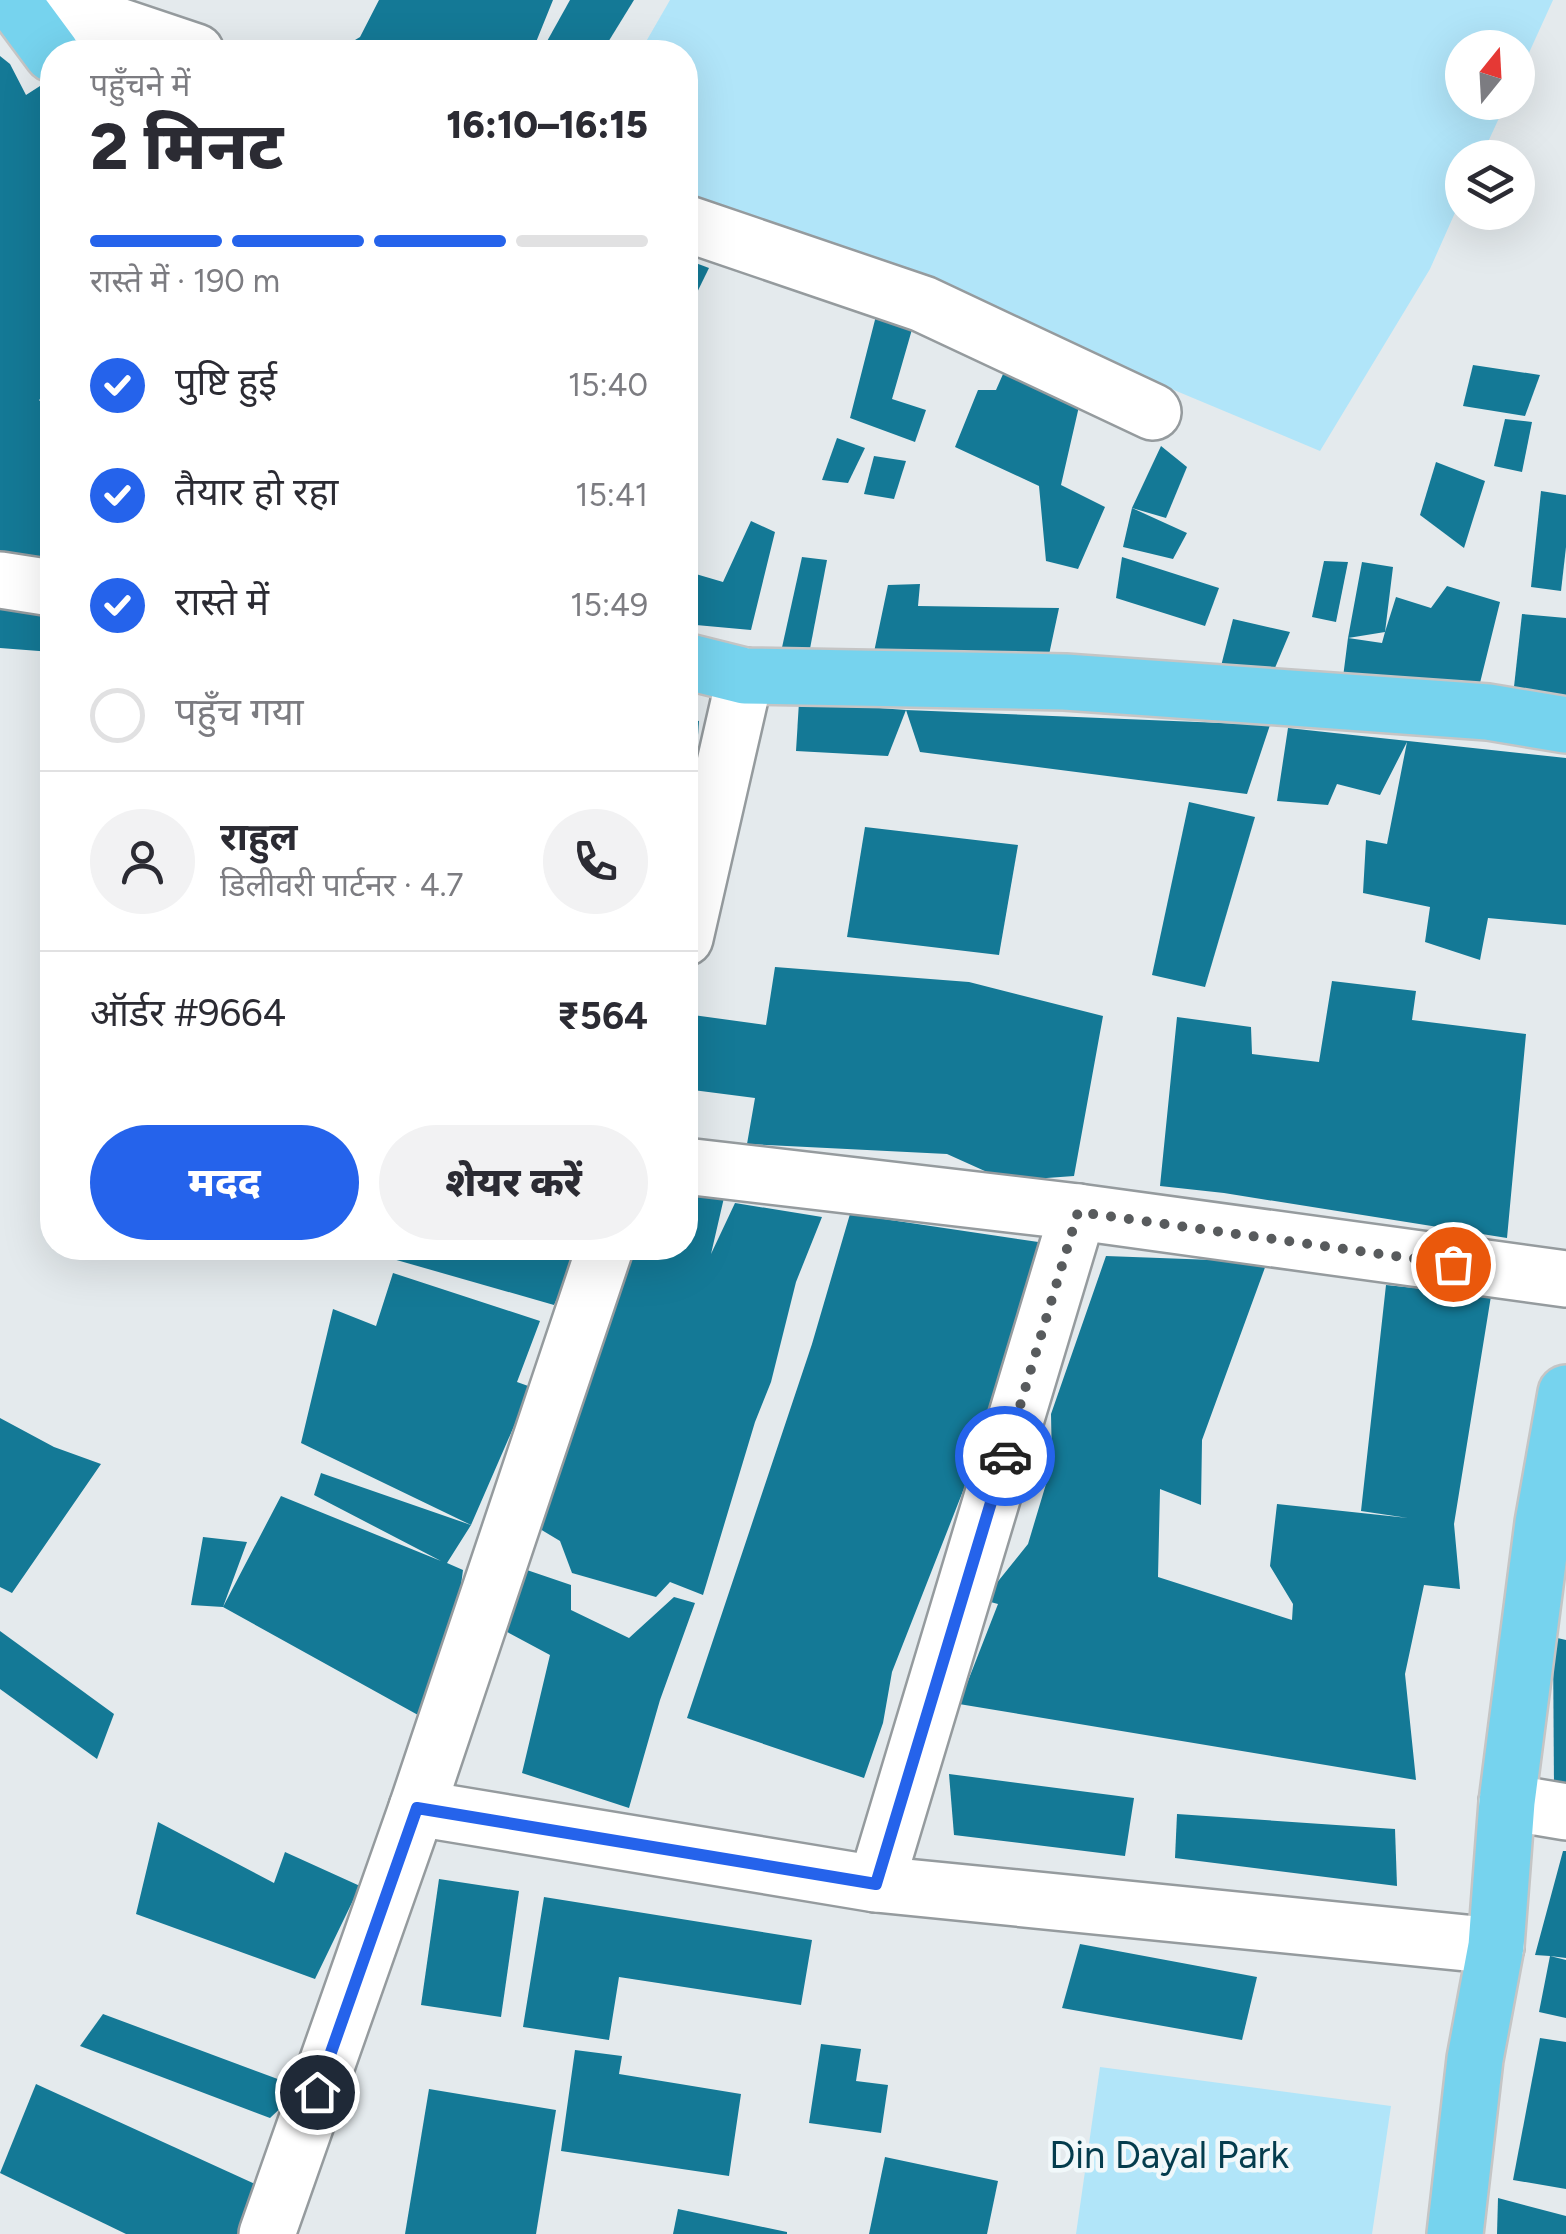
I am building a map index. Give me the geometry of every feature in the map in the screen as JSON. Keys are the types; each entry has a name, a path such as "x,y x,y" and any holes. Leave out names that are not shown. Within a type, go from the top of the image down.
{"main road":[{"path":"12,0 42,40"},
{"path":"698,664 745,676 1065,682 1488,712 1566,725"},
{"path":"1455,2234 1475,2059 1496,1946 1506,1802 1544,1522 1566,1393"}],"street":[{"path":"41,0 160,40"},
{"path":"698,227 923,304 1153,412"},
{"path":"0,580 40,586"},
{"path":"698,881 745,676"},
{"path":"698,1168 1078,1212 1566,1279"},
{"path":"876,1884 1078,1212"},
{"path":"266,2234 417,1808 601,1260"},
{"path":"1506,1802 1566,1812"},
{"path":"417,1808 876,1884 1496,1946"}],"green space":[{"path":"670,0 1553,0 1535,40 1535,30 1445,30 1445,120 1498,120 1489,140 1445,140 1447,230 1430,269 1320,451 829,246 698,196 698,40 647,40"},
{"name":"Din Dayal Park","path":"1100,2067 1391,2106 1372,2234 1076,2234"}],"building":[{"path":"379,0 553,0 537,40 355,40"},
{"path":"570,0 634,0 609,40 548,40"},
{"path":"0,56 10,64 26,95 40,86 40,567 0,564"},
{"path":"698,264 709,268 698,290"},
{"path":"878,308 915,319 892,399 926,410 915,442 850,418"},
{"path":"1007,365 1080,402 1061,485 1105,507 1078,569 1046,561 1039,486 955,447 978,390 996,390"},
{"path":"1473,365 1540,375 1525,416 1463,406"},
{"path":"1505,419 1532,422 1522,472 1494,466"},
{"path":"837,438 865,448 848,483 822,480"},
{"path":"1161,446 1187,467 1166,518 1132,508"},
{"path":"874,456 906,461 894,499 864,494"},
{"path":"1436,462 1485,481 1464,548 1420,515"},
{"path":"1541,491 1566,495 1561,591 1531,587"},
{"path":"1132,508 1187,533 1173,559 1123,547"},
{"path":"751,521 775,532 751,630 698,625 698,575 723,582"},
{"path":"802,557 827,560 808,659 779,661"},
{"path":"1122,557 1219,588 1205,626 1116,598"},
{"path":"1324,561 1348,562 1336,622 1312,617"},
{"path":"1362,562 1393,567 1385,632 1348,638"},
{"path":"920,584 918,606 1059,608 1047,664 874,652 888,585"},
{"path":"1447,586 1500,602 1477,695 1341,693 1348,638 1382,643 1396,597 1431,608"},
{"path":"40,604 40,651 0,648 0,605"},
{"path":"1522,614 1566,618 1566,712 1512,705"},
{"path":"1233,619 1290,632 1272,675 1219,674"},
{"path":"799,702 906,710 888,756 796,751"},
{"path":"906,710 1270,725 1247,794 920,752"},
{"path":"1288,728 1566,758 1566,925 1488,918 1480,960 1425,942 1430,907 1363,893 1366,840 1387,844 1407,742 1380,795 1337,784 1328,805 1277,801"},
{"path":"1189,802 1255,817 1205,987 1152,975"},
{"path":"865,827 1018,845 999,955 847,937"},
{"path":"775,967 969,982 1103,1016 1074,1176 1007,1181 947,1154 747,1144 755,1098 698,1091 698,1016 766,1025"},
{"path":"1332,981 1416,991 1412,1020 1526,1034 1507,1238 1160,1186 1177,1017 1251,1027 1252,1054 1319,1062"},
{"path":"698,1182 726,1189 711,1254 735,1203 822,1217 796,1282 771,1382 755,1422 703,1595 670,1582 656,1597 572,1573 560,1541 535,1526 620,1260 698,1260"},
{"path":"850,1214 1052,1244 972,1468 892,1672 883,1723 864,1778 687,1718 812,1344"},
{"path":"1106,1256 1267,1262 1202,1440 1201,1505 1160,1489 1158,1577 1292,1620 1293,1604 1270,1566 1277,1504 1408,1518 1361,1511 1386,1285 1491,1296 1454,1524 1460,1589 1424,1585 1405,1674 1416,1780 959,1704 998,1604 983,1600 1028,1544 1052,1464 1051,1414"},
{"path":"396,1260 575,1260 554,1305"},
{"path":"393,1273 540,1321 517,1382 531,1387 471,1525 301,1443 333,1309 376,1326"},
{"path":"0,1418 54,1447 101,1464 12,1593 0,1587"},
{"path":"321,1473 471,1525 447,1563 463,1570 458,1608 418,1715 223,1607 281,1496 441,1561 314,1495"},
{"path":"203,1537 247,1542 223,1607 191,1605"},
{"path":"521,1568 571,1585 571,1610 629,1638 674,1597 695,1603 660,1700 629,1808 522,1773 550,1655 498,1627"},
{"path":"0,1631 114,1714 97,1759 0,1689"},
{"path":"1553,1637 1566,1640 1566,1790 1554,1788"},
{"path":"949,1774 1134,1798 1125,1856 954,1835"},
{"path":"1177,1814 1395,1829 1397,1886 1175,1858"},
{"path":"158,1822 274,1883 285,1852 360,1886 315,1979 136,1914"},
{"path":"1563,1851 1566,1851 1566,1958 1535,1955"},
{"path":"439,1879 519,1891 501,2017 421,2005"},
{"path":"544,1897 812,1940 801,2005 619,1977 609,2040 523,2027"},
{"path":"1080,1944 1257,1977 1242,2040 1062,2008"},
{"path":"1550,1956 1566,1960 1566,2018 1539,2012"},
{"path":"103,2014 302,2088 270,2118 80,2046"},
{"path":"1540,2038 1566,2042 1566,2189 1513,2180"},
{"path":"821,2044 861,2049 856,2081 888,2085 881,2133 809,2123"},
{"path":"575,2050 622,2056 619,2074 741,2094 729,2176 561,2151"},
{"path":"36,2084 255,2184 241,2234 126,2234 0,2173"},
{"path":"429,2089 556,2110 536,2234 405,2234"},
{"path":"885,2157 998,2181 987,2234 869,2234"},
{"path":"1498,2198 1566,2216 1566,2234 1497,2234"},
{"path":"678,2209 787,2232 787,2234 673,2234"}],"way so far":[{"path":"1005,1456 1078,1212 1453,1264"}],"route":[{"path":"317,2092 417,1808 876,1884 1005,1456"}]}
